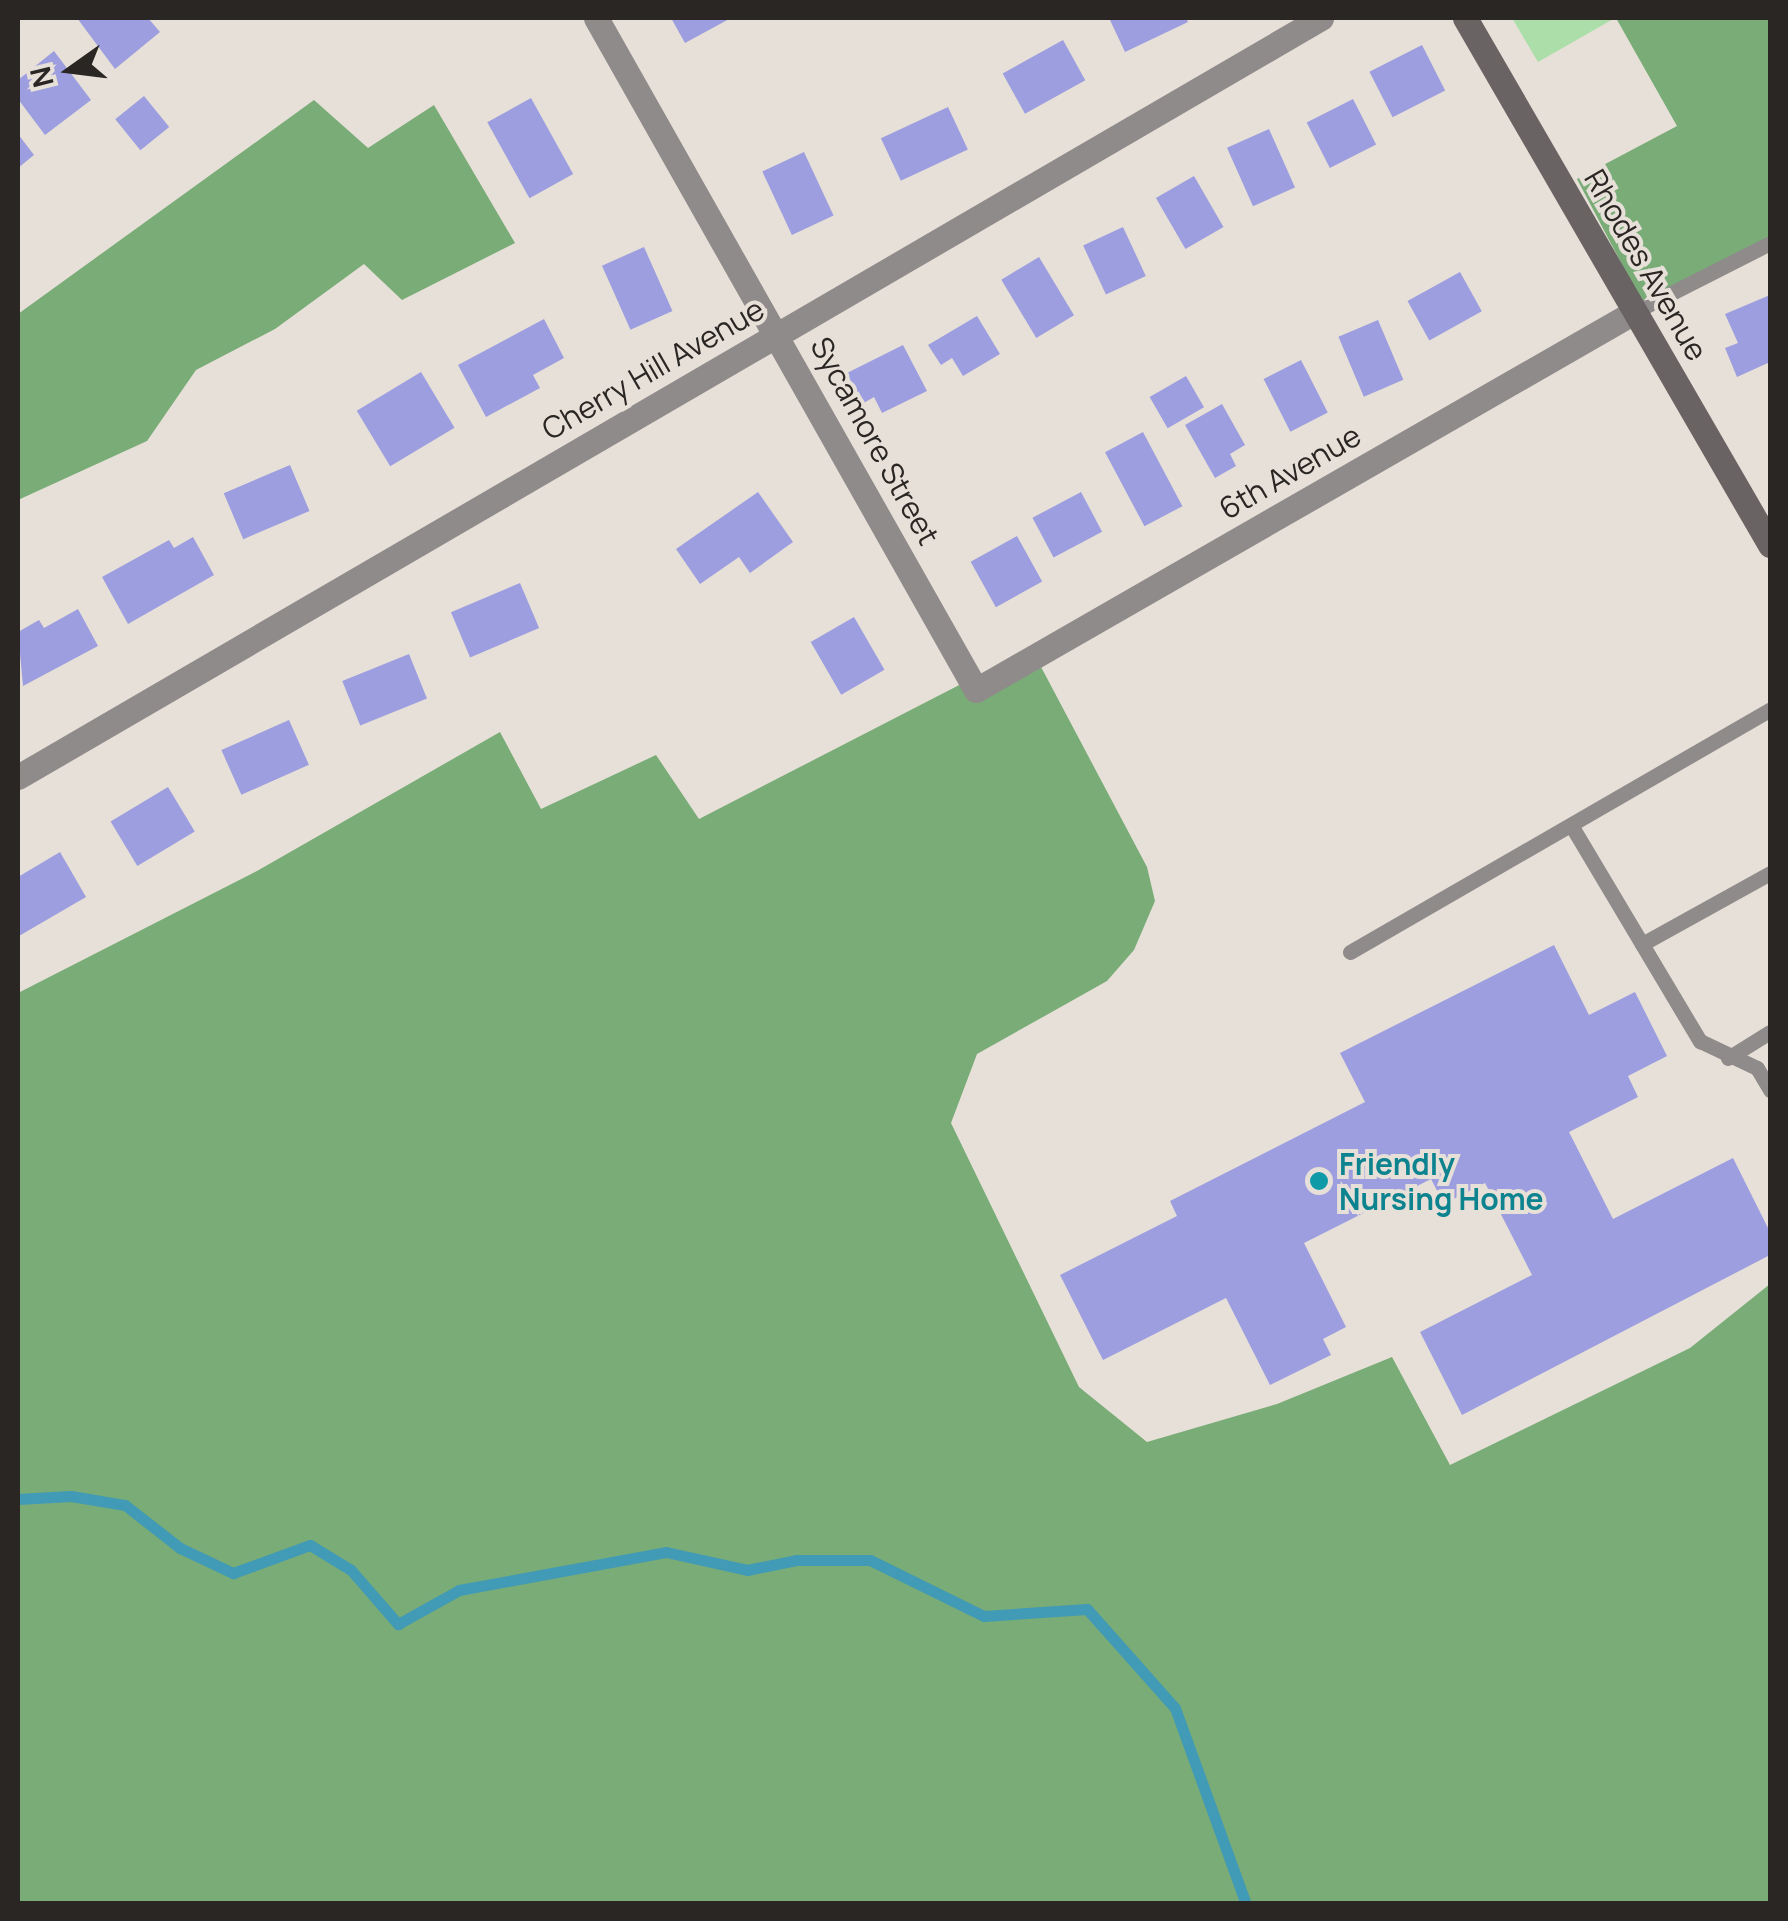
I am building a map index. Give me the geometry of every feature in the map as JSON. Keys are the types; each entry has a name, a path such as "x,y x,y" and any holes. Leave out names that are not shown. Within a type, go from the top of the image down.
{"street":[{"name":"Sycamore Street","path":"596,18 976,690"},
{"name":"Cherry Hill Avenue","path":"18,777 1321,18"},
{"name":"Rhodes Avenue","path":"1465,18 1770,546"},
{"name":"6th Avenue","path":"976,690 1636,311"}],"lane":[{"path":"1636,311 1770,243"},
{"path":"1350,952 1770,710"},
{"path":"1571,825 1700,1041 1728,1058 1758,1068 1770,1090"},
{"path":"1642,944 1770,873"},
{"path":"1728,1058 1770,1032"}],"green space":[{"path":"1512,18 1615,18 1538,62"},
{"path":"1616,18 1770,18 1770,247 1648,314 1577,179 1677,126"},
{"path":"314,100 368,148 434,105 515,243 402,300 364,264 275,329 196,370 147,441 18,500 18,314"},
{"path":"1031,648 1147,867 1155,901 1134,950 1107,981 977,1054 951,1123 1079,1387 1147,1442 1277,1404 1392,1357 1450,1465 1690,1348 1770,1284 1770,1903 18,1903 18,993 257,871 500,732 541,809 656,755 699,819"}],"building":[{"path":"77,18 148,18 160,32 115,69"},
{"path":"671,18 731,18 685,43"},
{"path":"1109,18 1186,18 1188,22 1125,52"},
{"path":"1063,40 1085,80 1025,114 1003,73"},
{"path":"1422,45 1445,90 1393,117 1369,72"},
{"path":"54,51 91,100 45,135 18,99 18,80"},
{"path":"144,96 169,127 140,150 115,119"},
{"path":"531,98 573,174 529,198 487,122"},
{"path":"1353,99 1376,144 1330,168 1307,123"},
{"path":"948,107 968,150 901,181 881,138"},
{"path":"1269,129 1295,187 1253,206 1227,148"},
{"path":"18,134 34,155 18,168"},
{"path":"804,152 834,215 792,235 762,171"},
{"path":"1194,176 1224,227 1185,249 1156,198"},
{"path":"1123,227 1146,276 1106,295 1083,246"},
{"path":"644,247 672,311 630,330 602,266"},
{"path":"1039,257 1074,315 1036,338 1001,280"},
{"path":"1460,272 1482,311 1429,340 1408,301"},
{"path":"1770,295 1770,362 1737,377 1725,348 1738,343 1725,314"},
{"path":"977,316 1000,354 963,376 952,358 941,365 928,345"},
{"path":"544,319 564,358 533,375 540,388 486,417 458,365"},
{"path":"1378,320 1403,380 1364,397 1338,337"},
{"path":"903,345 927,391 882,413 874,397 862,404 847,373"},
{"path":"1301,360 1328,413 1290,432 1264,379"},
{"path":"421,372 454,428 390,466 357,411"},
{"path":"1186,376 1204,407 1168,428 1150,397"},
{"path":"1222,404 1245,445 1230,454 1236,466 1215,478 1185,425"},
{"path":"1143,432 1182,506 1144,526 1105,452"},
{"path":"290,465 310,511 243,539 224,493"},
{"path":"758,492 793,542 750,573 739,557 700,584 676,549"},
{"path":"1081,492 1102,532 1054,558 1032,518"},
{"path":"1017,536 1042,581 996,607 971,562"},
{"path":"193,537 214,575 128,624 102,577 169,540 174,548"},
{"path":"520,583 539,628 470,657 451,612"},
{"path":"78,609 98,646 23,686 18,632 39,620 44,628"},
{"path":"854,617 884,670 841,695 811,642"},
{"path":"409,654 427,699 360,725 342,681"},
{"path":"289,720 309,765 241,795 221,750"},
{"path":"168,787 195,832 137,866 111,822"},
{"path":"60,852 86,897 19,936 18,877"},
{"name":"Friendly Nursing Home","path":"1554,945 1589,1015 1635,992 1667,1056 1628,1076 1638,1097 1569,1132 1613,1219 1733,1158 1770,1232 1770,1255 1462,1415 1420,1332 1532,1275 1485,1183 1444,1204 1431,1179 1304,1243 1346,1327 1323,1339 1331,1355 1270,1385 1226,1298 1103,1360 1060,1275 1177,1216 1170,1201 1365,1102 1340,1053"}],"waterway":[{"path":"18,1499 71,1496 125,1505 180,1548 233,1573 310,1545 351,1570 398,1624 459,1590 666,1552 747,1570 796,1560 870,1560 984,1616 1087,1609 1175,1708 1246,1904"}],"place":[{"name":"Friendly Nursing Home","path":"1319,1181"}]}
